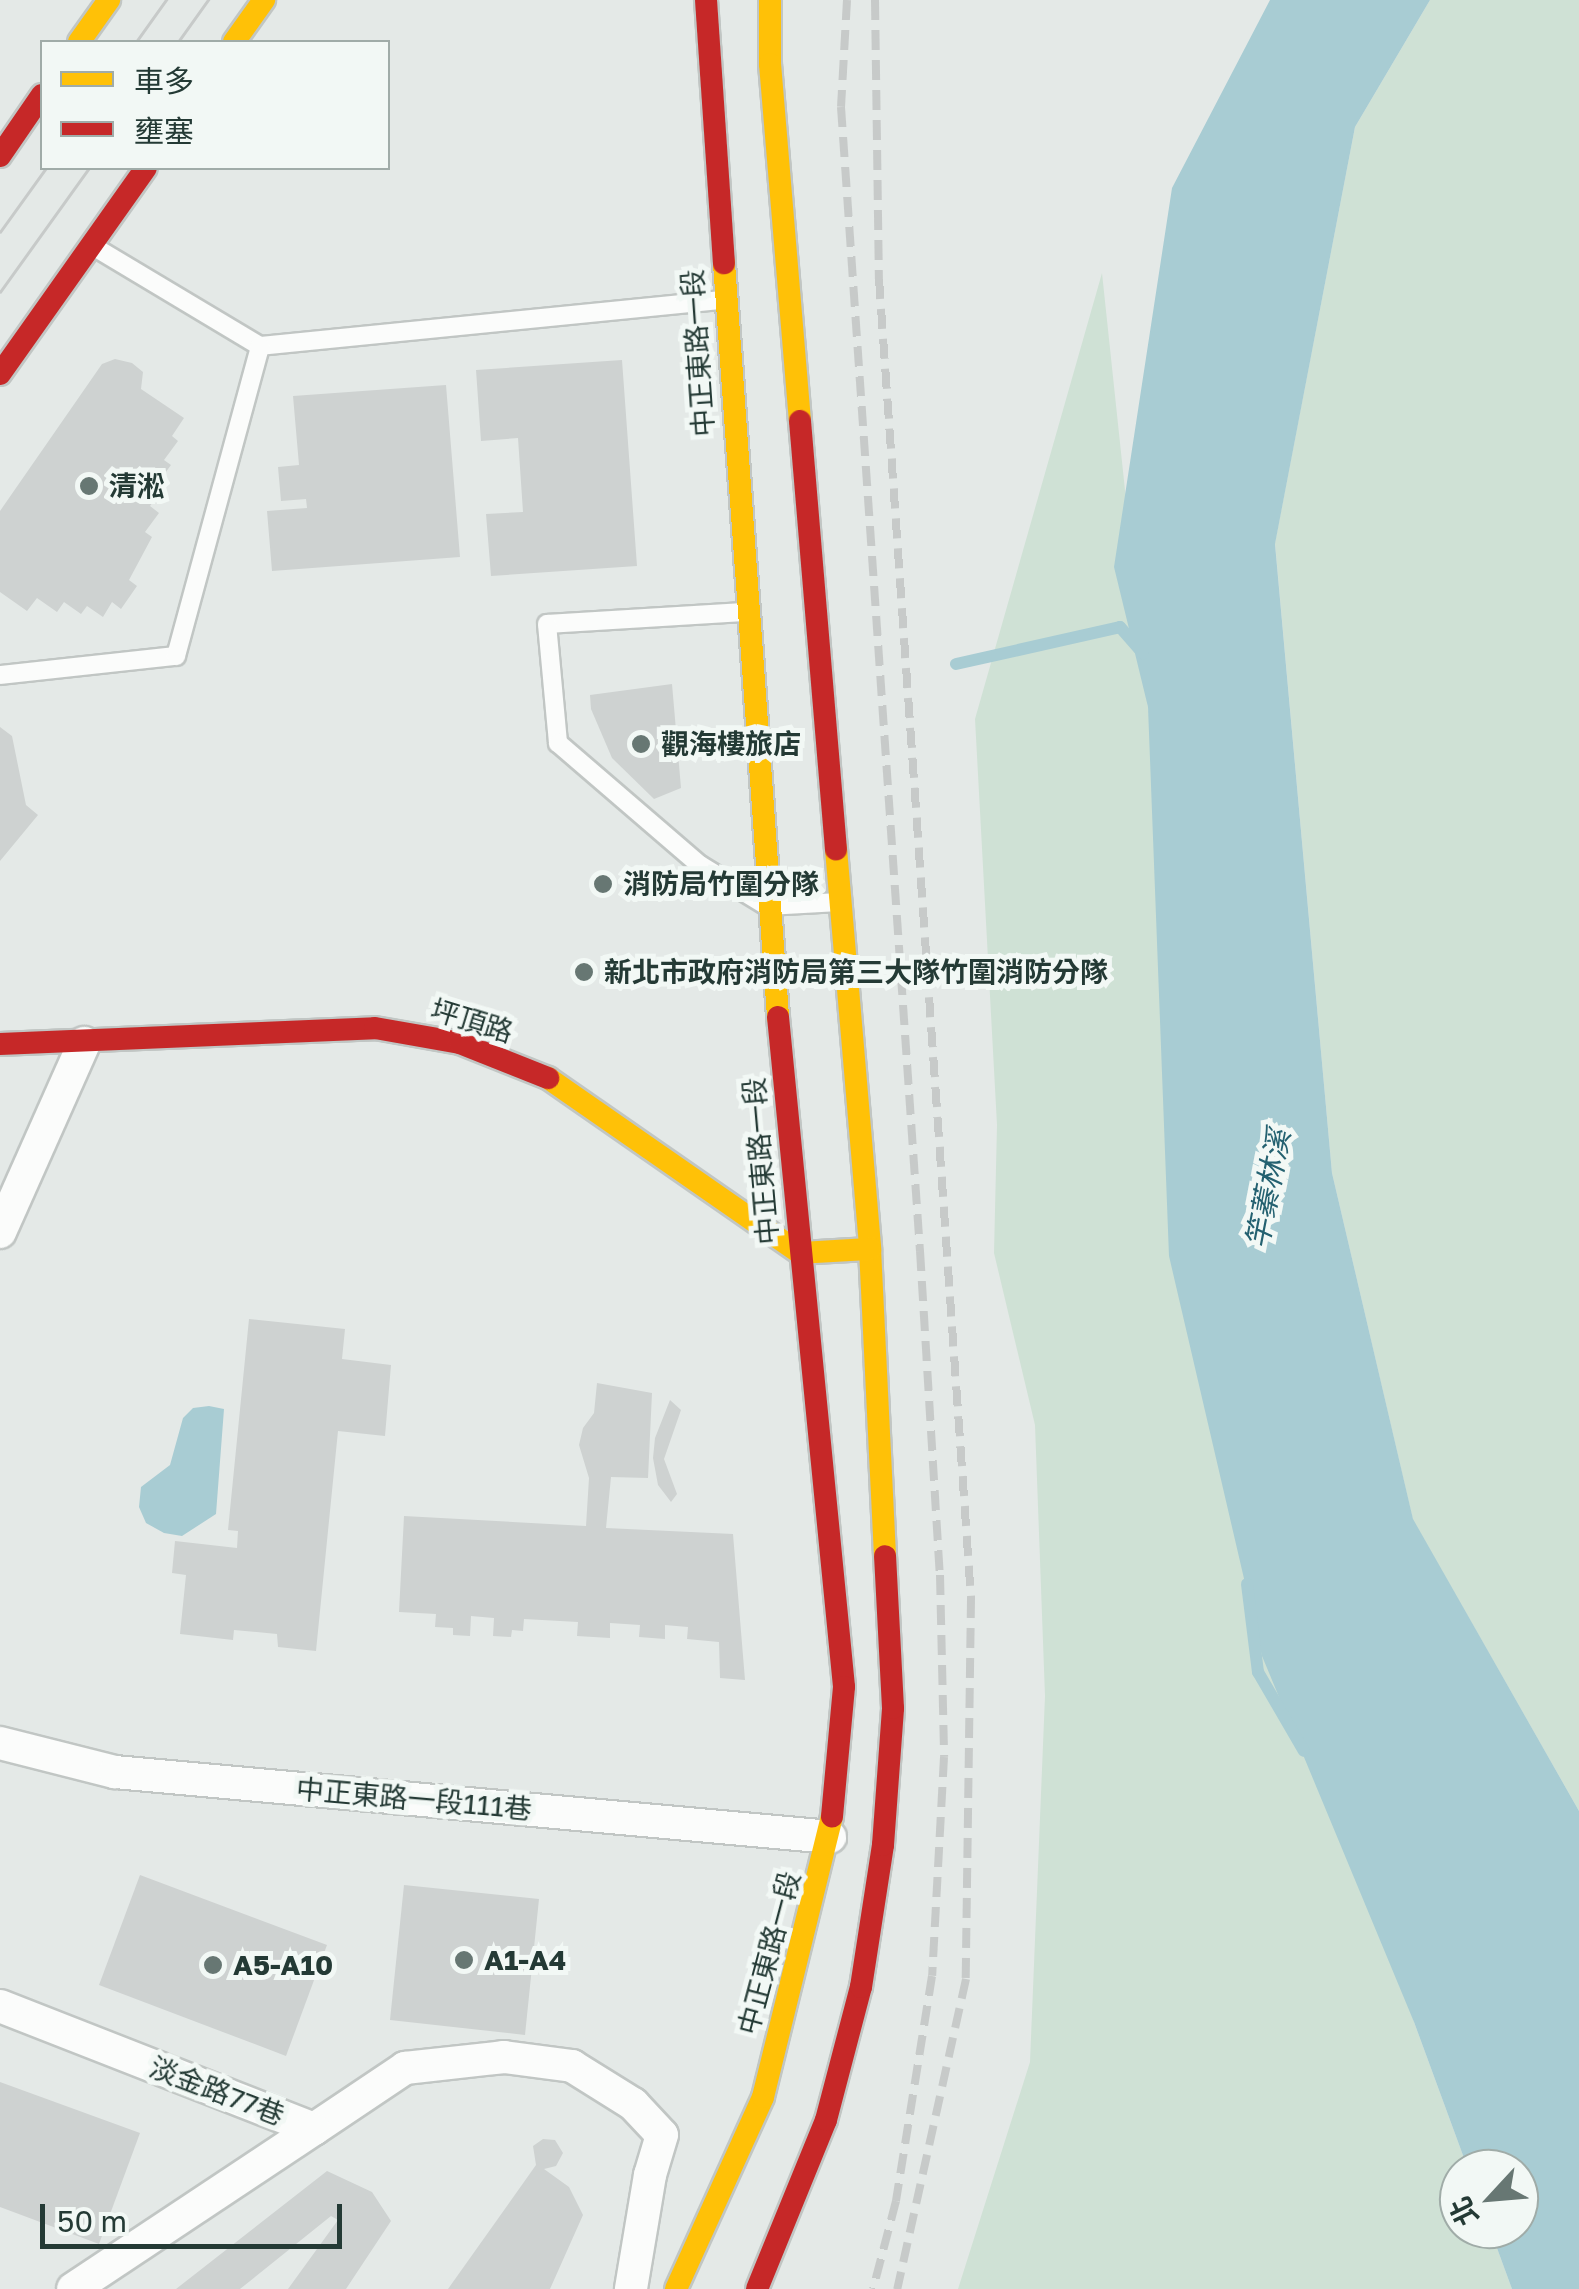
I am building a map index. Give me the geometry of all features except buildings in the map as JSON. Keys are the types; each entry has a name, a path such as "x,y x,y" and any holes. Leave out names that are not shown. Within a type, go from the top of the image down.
{"main road":[{"path":"80,40 108,0"},
{"path":"235,40 264,0"},
{"name":"中正東路一段","path":"676,2289 762,2097 830,1837 844,1687 767,906 706,0"},
{"path":"756,2289 826,2120 860,1987 883,1845 893,1708 870,1249 770,64 770,0"},
{"path":"0,156 40,98"},
{"path":"0,374 145,170"},
{"name":"坪頂路","path":"0,1044 375,1028 460,1042 559,1083 800,1253"},
{"path":"800,1253 870,1249"}],"street":[{"path":"0,1232 84,1043"},
{"name":"中正東路一段111巷","path":"0,1743 115,1772 830,1837"},
{"name":"淡金路77巷","path":"0,2006 314,2128 405,2068 504,2057 572,2066 633,2104 662,2134 650,2175 631,2289"},
{"path":"73,2289 314,2128"}],"lane":[{"path":"696,0 708,58"},
{"path":"92,245 260,346 724,300"},
{"path":"0,675 176,656 260,346"},
{"path":"748,611 546,624 558,743 700,866 767,906 842,902"}],"green space":[{"path":"1430,0 1579,0 1579,1811 1413,1520 1332,1173 1275,543 1355,127"},
{"path":"1102,273 1148,707 1414,2022 1461,2149 1439,2149 1439,2249 1497,2249 1512,2289 958,2289 1030,2062 1045,1696 1035,1425 994,1253 997,1125 975,719"}],"water":[{"path":"1270,0 1430,0 1355,127 1275,544 1332,1173 1413,1519 1579,1811 1579,2289 1512,2289 1497,2249 1539,2249 1539,2149 1461,2149 1414,2022 1262,1656 1169,1256 1148,707 1114,567 1172,188"},
{"path":"193,1408 224,1409 216,1514 182,1536 164,1533 146,1523 139,1507 141,1487 170,1465 183,1418"}],"waterway":[{"name":"竿蓁林溪","path":"956,664 1120,627 1143,653"},
{"name":"竿蓁林溪","path":"1247,1584 1258,1672 1304,1751"}],"tram line":[{"path":"137,40 166,0"},
{"path":"179,40 208,0"},
{"path":"0,232 45,170"},
{"path":"0,292 88,170"}],"railway":[{"path":"847,0 841,107 920,1251 940,1575 944,1757 932,1976 896,2201 873,2289"},
{"path":"875,0 879,279 971,1598 966,1979 897,2289"}],"traffic: slow":[{"path":"80,40 109,0"},
{"path":"235,40 264,0"},
{"path":"770,0 770,64 800,421"},
{"path":"724,263 778,1017"},
{"path":"836,849 870,1249 885,1556"},
{"path":"548,1078 800,1253 870,1249"},
{"path":"676,2289 763,2097 832,1816"}],"traffic: jam":[{"path":"706,0 724,263"},
{"path":"0,156 40,98"},
{"path":"0,374 145,170"},
{"path":"800,421 836,849"},
{"path":"778,1017 844,1687 832,1816"},
{"path":"0,1044 375,1028 460,1043 548,1078"},
{"path":"757,2289 826,2120 861,1987 883,1845 893,1708 885,1556"}],"place":[{"name":"清淞","path":"89,486"},
{"name":"觀海樓旅店","path":"641,744"},
{"name":"消防局竹圍分隊","path":"603,884"},
{"name":"新北市政府消防局第三大隊竹圍消防分隊","path":"584,972"},
{"name":"A1-A4","path":"464,1960"},
{"name":"A5-A10","path":"213,1965"}]}
